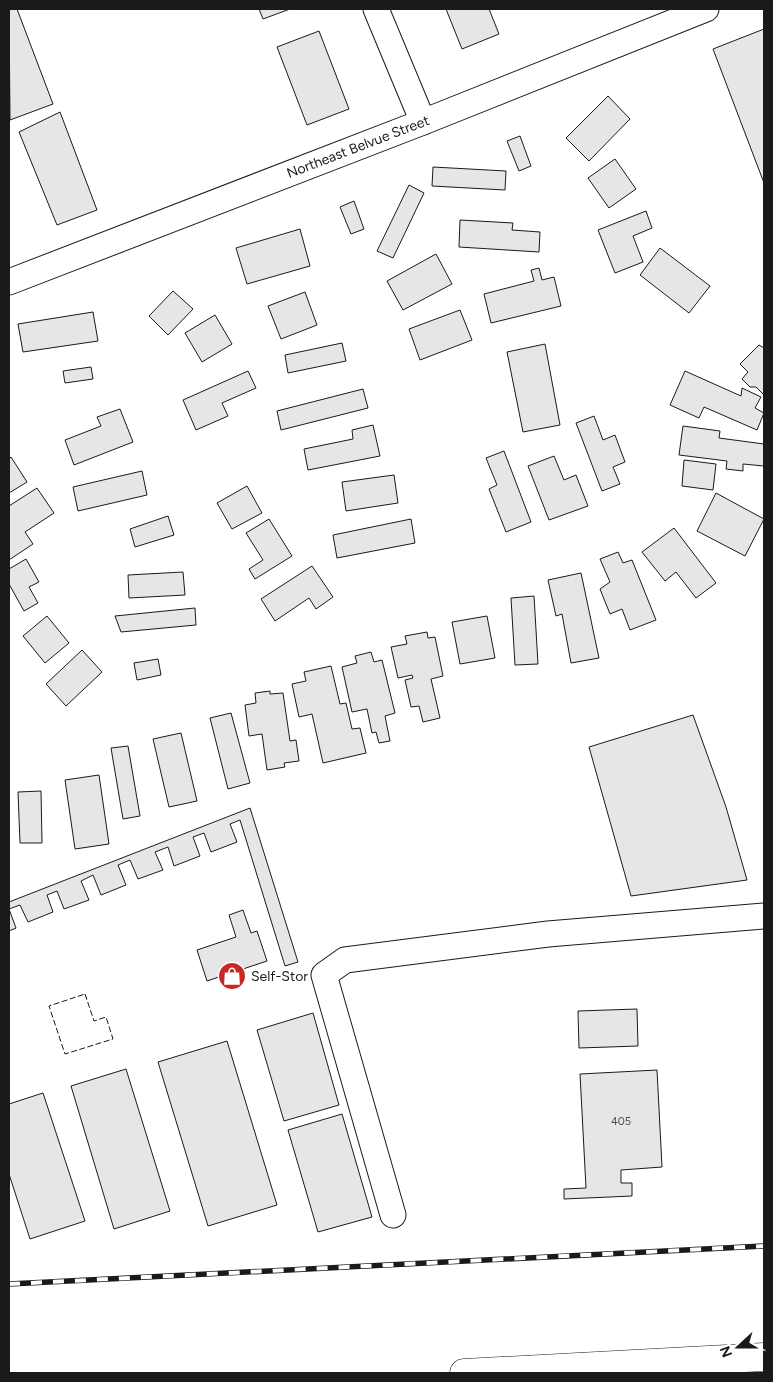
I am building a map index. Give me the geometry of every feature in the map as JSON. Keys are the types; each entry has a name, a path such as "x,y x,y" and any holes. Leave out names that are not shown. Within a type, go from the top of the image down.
{"highway":[{"path":"464,1373 764,1358"}],"street":[{"path":"376,9 423,122"},
{"name":"Northeast Belvue Street","path":"9,280 423,122 706,9"},
{"path":"393,1215 324,975 345,960 548,934 764,916"}],"building":[{"path":"9,9 17,9 53,104 10,120"},
{"path":"259,9 290,9 263,19"},
{"path":"446,9 489,9 499,34 462,49"},
{"path":"764,29 764,183 713,49"},
{"path":"319,31 349,109 307,125 277,47"},
{"path":"608,96 630,119 589,161 566,138"},
{"path":"60,112 97,210 57,225 19,132"},
{"path":"520,136 531,166 519,171 507,141"},
{"path":"615,159 636,189 609,208 588,178"},
{"path":"433,167 506,171 505,190 432,186"},
{"path":"409,185 424,193 393,258 377,251"},
{"path":"354,201 364,229 351,234 340,207"},
{"path":"646,211 652,228 633,236 643,262 615,273 598,230"},
{"path":"460,220 513,223 512,230 540,232 539,252 459,247"},
{"path":"300,229 310,266 247,284 236,248"},
{"path":"660,248 710,286 689,313 640,275"},
{"path":"436,254 452,284 403,310 387,281"},
{"path":"539,268 542,280 554,277 561,306 491,323 484,294 534,281 531,270"},
{"path":"173,291 193,309 168,335 149,316"},
{"path":"305,292 317,325 281,339 268,306"},
{"path":"460,310 472,340 420,360 409,329"},
{"path":"93,312 98,341 23,352 18,324"},
{"path":"215,315 232,344 202,362 185,333"},
{"path":"342,343 346,361 288,373 285,355"},
{"path":"545,344 560,425 523,432 507,352"},
{"path":"759,345 764,348 764,395 756,387 750,387 742,379 748,372 740,364"},
{"path":"91,367 93,379 65,383 63,371"},
{"path":"248,371 256,388 222,403 228,416 196,430 183,400"},
{"path":"685,371 741,396 742,388 761,397 755,408 764,413 757,430 704,407 699,418 670,405"},
{"path":"363,389 368,408 281,430 277,411"},
{"path":"120,409 133,442 74,465 65,440 101,426 97,417"},
{"path":"594,416 603,440 615,435 625,462 613,467 620,484 602,491 576,423"},
{"path":"373,425 380,456 308,470 304,449 353,439 352,430"},
{"path":"683,426 720,431 719,438 764,444 764,466 743,464 743,471 726,469 727,461 679,455"},
{"path":"504,451 531,522 506,532 489,489 497,485 486,458"},
{"path":"554,456 564,480 576,475 588,506 549,520 528,466"},
{"path":"11,457 27,482 9,493 9,459"},
{"path":"684,460 716,464 713,490 682,486"},
{"path":"142,471 147,495 78,511 73,487"},
{"path":"394,475 398,503 346,511 342,482"},
{"path":"247,486 262,513 232,529 217,503"},
{"path":"37,488 54,513 25,532 33,544 9,560 9,506"},
{"path":"716,493 764,519 745,556 697,531"},
{"path":"168,516 174,535 135,547 130,529"},
{"path":"269,519 292,556 255,579 249,569 263,560 246,533"},
{"path":"411,519 415,543 337,558 333,535"},
{"path":"674,528 716,583 696,598 676,572 665,581 642,552"},
{"path":"618,552 623,563 632,560 656,620 630,630 622,609 610,614 600,589 610,582 600,559"},
{"path":"26,559 39,582 29,587 38,603 24,611 9,584 9,569"},
{"path":"312,566 333,597 316,609 309,598 275,621 261,599"},
{"path":"183,572 185,595 129,598 128,575"},
{"path":"581,573 599,658 571,663 562,614 556,616 548,580"},
{"path":"534,596 538,664 515,665 511,598"},
{"path":"195,608 196,625 121,632 115,616"},
{"path":"47,616 69,643 45,663 23,636"},
{"path":"487,616 495,658 460,664 452,622"},
{"path":"427,632 428,638 435,637 443,676 431,679 440,718 423,722 419,706 411,707 405,680 413,678 412,675 398,678 391,647 407,644 405,636"},
{"path":"82,650 102,672 66,706 46,684"},
{"path":"371,652 374,662 382,660 395,713 385,716 390,741 379,743 376,732 372,733 367,709 352,712 342,667 357,663 355,656"},
{"path":"158,659 161,675 137,680 134,663"},
{"path":"331,666 340,704 346,703 352,729 360,728 366,753 323,763 312,714 299,717 292,684 306,681 304,672"},
{"path":"270,691 270,694 283,693 290,741 296,740 299,761 284,763 285,767 267,770 262,734 249,736 245,705 256,703 255,693"},
{"path":"231,713 250,783 228,789 210,718"},
{"path":"693,715 726,807 747,880 631,896 589,747"},
{"path":"181,733 197,801 169,807 153,739"},
{"path":"128,746 140,816 123,819 111,748"},
{"path":"99,775 109,844 75,849 65,780"},
{"path":"41,791 42,843 20,843 18,792"},
{"path":"250,808 298,962 285,966 240,820 230,824 237,842 211,852 204,833 193,837 200,856 174,866 168,847 155,852 163,870 138,879 130,860 118,865 126,885 101,895 93,875 81,881 89,900 64,909 57,891 47,895 53,912 28,922 20,905 9,909 9,902"},
{"path":"9,909 16,928 9,931"},
{"path":"243,910 251,933 257,931 267,961 207,981 197,950 236,937 229,915"},
{"path":"637,1009 638,1046 579,1048 578,1011"},
{"path":"313,1013 339,1105 284,1121 257,1030"},
{"path":"227,1041 277,1205 208,1226 158,1062"},
{"path":"126,1069 170,1211 114,1229 71,1086"},
{"path":"657,1070 662,1167 621,1170 621,1183 632,1183 632,1196 564,1199 564,1189 586,1188 580,1074"},
{"path":"43,1093 85,1221 30,1239 9,1174 9,1104"},
{"path":"342,1114 372,1217 318,1232 288,1130"}],"railway":[{"path":"9,1284 764,1246"}],"fence":[{"path":"85,994 94,1021 106,1017 113,1039 65,1054 49,1006 85,994"}],"place":[{"name":"Self-Stor","path":"232,976"}]}
